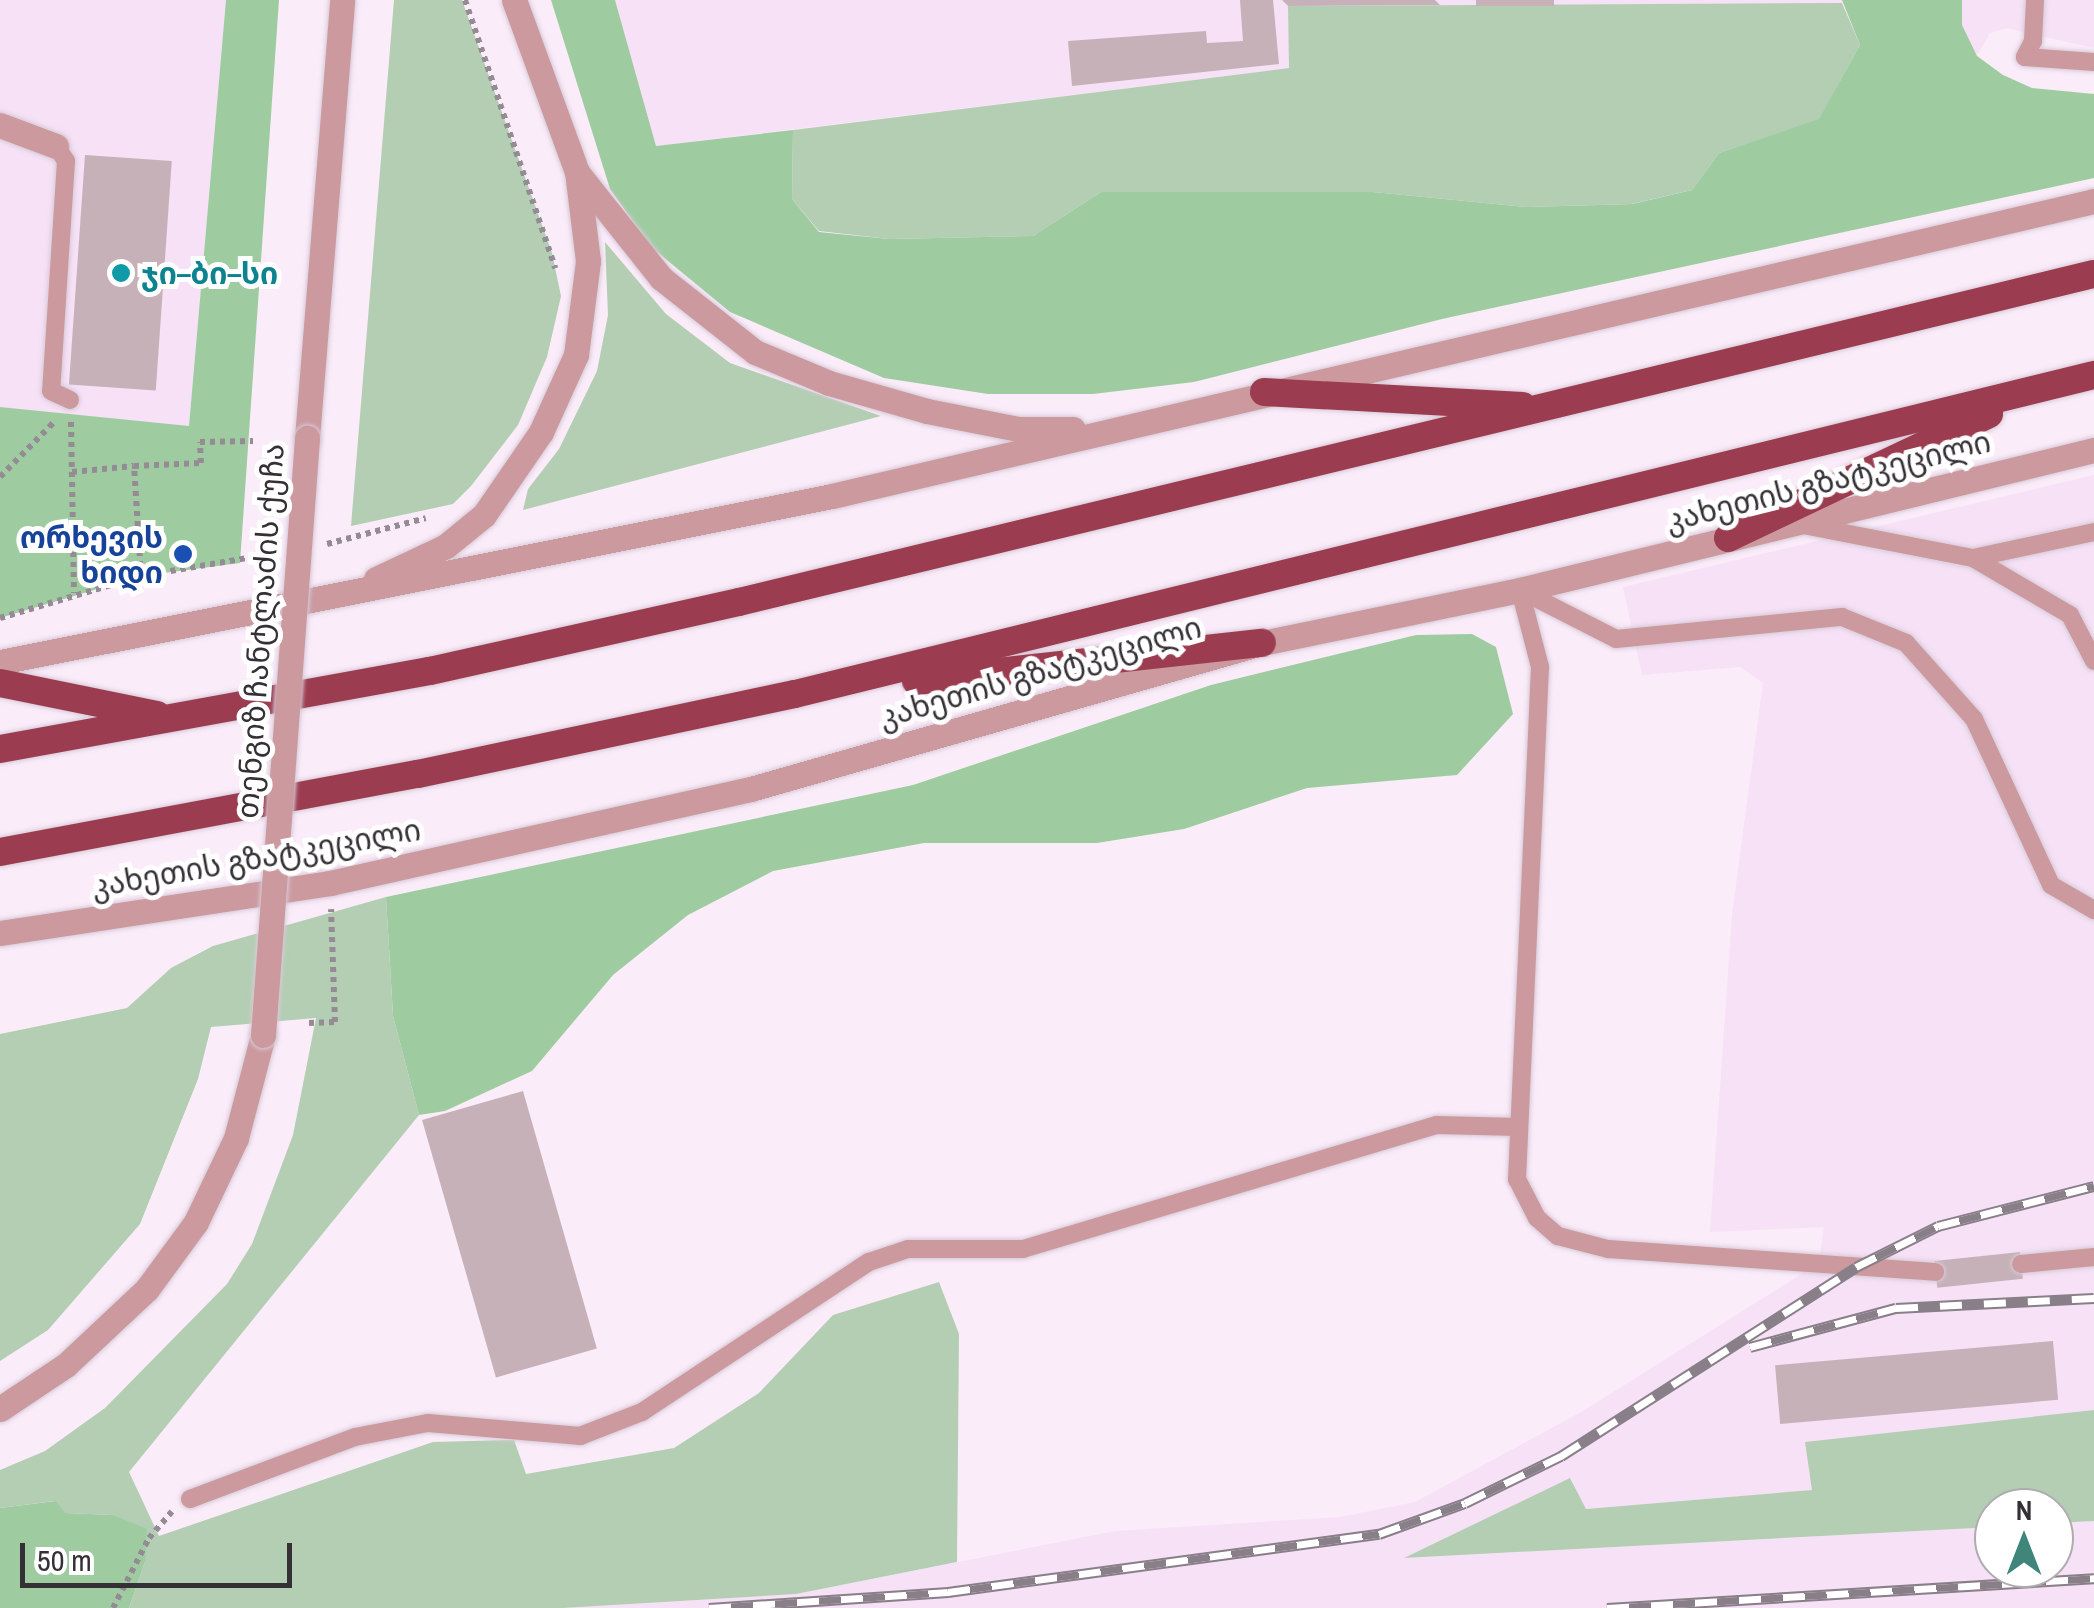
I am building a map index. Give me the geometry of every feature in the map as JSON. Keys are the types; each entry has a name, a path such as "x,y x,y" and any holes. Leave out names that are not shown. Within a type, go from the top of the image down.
{"highway":[{"path":"0,748 173,718 720,607 2094,274"},
{"name":"კახეთის გზატკეცილი","path":"0,852 418,774 795,694 2094,375"},
{"path":"1728,538 2048,386"},
{"path":"1264,392 1549,408"},
{"path":"795,694 1262,643"},
{"path":"0,683 173,718"}],"street":[{"name":"თენგიზ ჩანტლაძის ქუჩა","path":"0,1409 66,1365 148,1289 196,1222 236,1138 263,1035 342,0"},
{"name":"თენგიზ ჩანტლაძის ქუჩა","path":"323,601 446,546 484,515 541,432 576,355 586,310 588,260 576,172 514,0"},
{"path":"0,125 56,146"},
{"name":"თენგიზ ჩანტლაძის ქუჩა","path":"576,172 661,278 755,352 861,392 1018,429 1138,424"},
{"path":"0,662 627,541 2094,201"},
{"name":"კახეთის გზატკეცილი","path":"0,933 330,883 751,789 1262,643 1520,590 2094,450"}],"lane":[{"path":"2035,0 2033,42 2025,56 2094,62"},
{"path":"56,146 66,161 51,390 70,400"},
{"path":"1792,523 1974,558 2070,615 2094,660"},
{"path":"1974,558 2094,532"},
{"path":"1520,590 1616,639 1842,618 1906,643 1974,719 2051,885 2094,910"},
{"path":"1520,590 1540,666 1517,1179 1537,1218 1558,1236 1608,1249 1935,1272"},
{"path":"190,1499 355,1437 428,1424 580,1436 642,1412 869,1262 908,1248 1023,1248 1437,1125 1520,1127"},
{"path":"2021,1264 2094,1257"}],"path":[{"path":"465,0 557,278"},
{"path":"70,400 74,593"},
{"path":"0,476 70,400"},
{"path":"72,472 200,462 200,442 253,441"},
{"path":"134,466 141,576"},
{"path":"309,547 441,511"},
{"path":"0,618 141,576 291,550"},
{"path":"310,1024 335,1022 330,883"},
{"path":"114,1608 149,1538 190,1499"}],"shaded area":[{"path":"0,0 226,0 189,427 0,407"},
{"path":"615,0 1842,3 1288,6 1290,68 656,146"},
{"path":"1962,0 2094,0 2094,48 2006,28 1990,33 1977,56 1962,25"},
{"path":"2094,475 2094,1410 1806,1442 1813,1490 1585,1509 1571,1479 1408,1558 1974,1528 1974,1588 2074,1588 2074,1522 2094,1521 2094,1608 563,1608 796,1594 1115,1531 1340,1517 1415,1502 1583,1411 1819,1263 1824,1227 1710,1232 1732,915 1763,683 1740,667 1642,675 1623,587"}],"green space":[{"path":"226,0 279,0 240,563 141,576 0,618 0,407 189,426"},
{"path":"394,0 462,0 552,253 561,296 547,357 518,425 471,486 453,504 351,526"},
{"path":"551,0 615,0 656,146 793,130 792,199 819,232 889,239 1033,236 1101,192 1373,192 1527,207 1632,204 1692,190 1719,153 1819,119 1860,45 1842,0 1962,0 1962,25 1977,56 2003,75 2032,88 2094,94 2094,178 1442,319 1194,382 1093,394 988,394 884,378 730,312 651,247 610,189"},
{"path":"1842,3 1860,45 1819,120 1719,153 1692,190 1631,204 1527,207 1373,192 1101,192 1033,236 889,239 819,231 792,199 793,130 1289,68 1288,6"},
{"path":"605,242 666,314 730,363 881,416 523,510 528,489 559,449 597,371 608,315"},
{"path":"1472,634 1496,647 1513,714 1457,775 1307,788 1184,829 1097,843 924,843 773,871 688,915 613,975 532,1071 445,1111 419,1115 393,1016 386,897 913,785 1211,685 1416,635"},
{"path":"386,897 393,1016 419,1115 129,1472 159,1536 433,1442 514,1440 526,1474 674,1448 759,1393 833,1315 939,1282 959,1334 957,1562 796,1594 563,1608 129,1608 145,1562 113,1515 66,1513 54,1501 0,1508 0,1470 45,1451 105,1408 227,1284 252,1244 293,1135 316,1018 211,1027 198,1079 140,1224 48,1330 0,1361 0,1034 127,1008 171,968 213,946"},
{"path":"2094,1410 2094,1521 2074,1522 2074,1488 1974,1488 1974,1528 1404,1558 1570,1478 1586,1509 1812,1490 1805,1442"},
{"path":"55,1501 66,1513 113,1515 147,1529 145,1562 129,1608 0,1608 0,1508"}],"building":[{"path":"1240,0 1273,0 1279,64 1072,86 1068,41 1206,31 1207,43 1243,41"},
{"path":"1282,0 1435,0 1440,5 1288,6"},
{"path":"1476,0 1554,0 1554,6 1476,6"},
{"name":"ჯი–ბი–სი","path":"85,155 172,161 156,391 69,384"},
{"path":"523,1091 597,1349 496,1378 422,1120"},
{"path":"2020,1252 2023,1279 1937,1288 1934,1261"},
{"path":"2053,1341 2058,1400 1780,1424 1775,1365"}],"railway":[{"path":"709,1608 948,1592 1379,1534 1465,1503 1561,1456 1856,1267 1938,1226 2094,1186"},
{"path":"1750,1347 1896,1308 2094,1298"},
{"path":"1607,1608 2094,1578"}],"place":[{"name":"ჯი–ბი–სი","path":"121,273"},
{"name":"ორხევის ხიდი","path":"183,554"}]}
